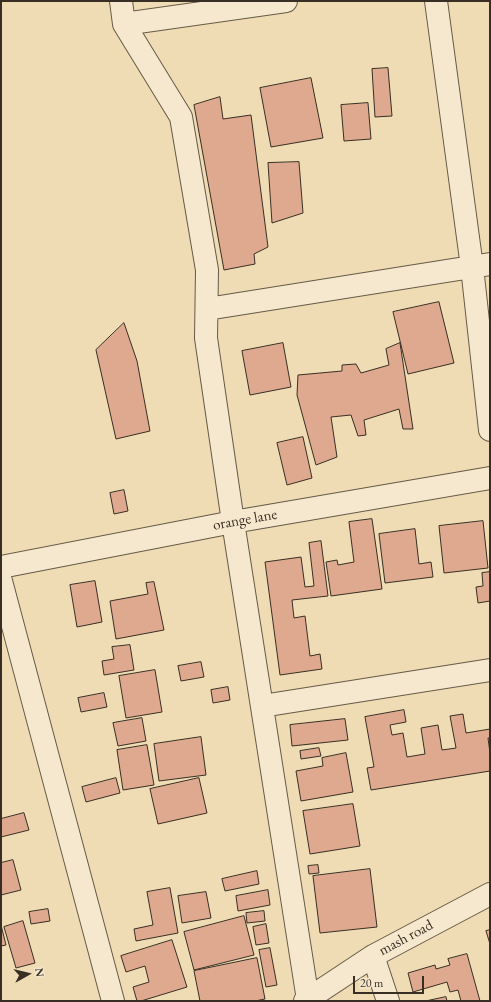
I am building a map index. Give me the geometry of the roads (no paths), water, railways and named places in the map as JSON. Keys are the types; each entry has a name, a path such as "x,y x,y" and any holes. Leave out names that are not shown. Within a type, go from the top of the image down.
{"street":[{"path":"121,1 124,24 181,117 207,270 206,338 306,1000"},
{"path":"124,24 286,1"},
{"path":"436,1 481,265 490,430"},
{"path":"207,309 481,265"},
{"name":"orange lane","path":"1,567 233,522 490,478"},
{"path":"1,581 113,1001"},
{"path":"262,706 490,670"},
{"name":"mash road","path":"306,1000 373,956 490,894"},
{"path":"373,956 388,1001"}]}
